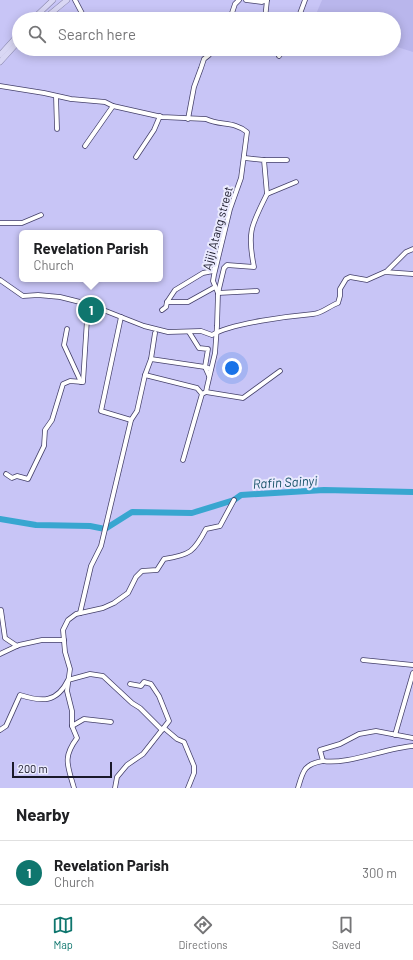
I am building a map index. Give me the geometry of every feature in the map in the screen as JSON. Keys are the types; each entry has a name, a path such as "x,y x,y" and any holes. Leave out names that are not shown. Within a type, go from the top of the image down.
{"main road":[{"path":"52,12 67,0"},
{"path":"40,12 50,1"},
{"path":"0,55 12,42"},
{"path":"0,62 12,49"}],"street":[{"path":"75,0 81,12"},
{"path":"232,12 235,4 239,0"},
{"path":"246,0 262,2 267,0 266,12"},
{"path":"301,12 305,0"},
{"path":"188,119 194,87 204,60 208,56"},
{"name":"Ajiji Atang street","path":"0,86 56,96 105,102 113,106 160,116 206,119 232,124 247,132 245,158 241,178 230,209 218,264 214,275 215,287 218,293 215,353 184,460"},
{"path":"56,96 57,129"},
{"path":"85,146 113,106"},
{"path":"136,157 154,130 160,116"},
{"path":"245,158 287,160"},
{"path":"257,291 218,293 224,268 227,265 254,267 249,244 250,233 267,194 264,160"},
{"path":"267,194 296,182"},
{"path":"0,223 22,223 41,215"},
{"path":"0,280 23,296 38,295 60,297 88,304 157,329 189,332 201,331 212,335 216,332 254,323 326,310 338,303 340,289 346,279 350,277 367,280 385,272 406,252 413,248"},
{"path":"162,310 166,307 167,302 175,290 203,273 213,271 218,264"},
{"path":"385,272 413,274"},
{"path":"167,302 188,302 215,287"},
{"path":"81,382 83,382 85,374 88,304"},
{"path":"121,317 101,411 131,420"},
{"path":"67,328 64,345 81,382"},
{"path":"189,332 199,348 208,349 205,367 209,376"},
{"path":"80,613 92,566 101,546 131,420 137,410 145,376 151,359 155,333"},
{"path":"151,359 211,369"},
{"path":"145,376 198,388 204,393 243,398 280,371"},
{"path":"6,474 12,478 17,476 28,479 44,446 45,430 52,420 63,384 70,381 81,382"},
{"path":"74,788 66,760 69,749 77,738 72,726 72,711 67,691 70,669 65,652 63,630 68,620 80,613 114,603 128,593 136,578 142,571 158,570 164,559 192,552 206,529 220,526 234,500"},
{"path":"2,610 5,638 17,646"},
{"path":"0,654 17,646 42,640 64,640"},
{"path":"363,660 413,665"},
{"path":"395,735 413,673"},
{"path":"68,680 90,674 103,676 163,729 184,742 194,766 194,773 188,788"},
{"path":"0,730 6,726 20,696 44,700 53,697 64,689 68,680"},
{"path":"115,788 117,777 135,758 143,754 169,721 167,714 151,684 144,682 141,686 130,684"},
{"path":"72,726 84,719 111,722"},
{"path":"323,761 320,750 340,744 359,734 376,731 413,738"},
{"path":"298,788 303,771 306,767 313,763 338,761 413,746"}],"shaded area":[{"path":"322,0 413,0 413,52 401,48 401,12 317,12"}],"waterway":[{"name":"Rafin Sainyi","path":"0,519 36,525 90,526 105,529 132,512 192,513 234,500 241,495 324,490 413,492"}],"place":[{"name":"Revelation Parish","path":"91,310"}]}
